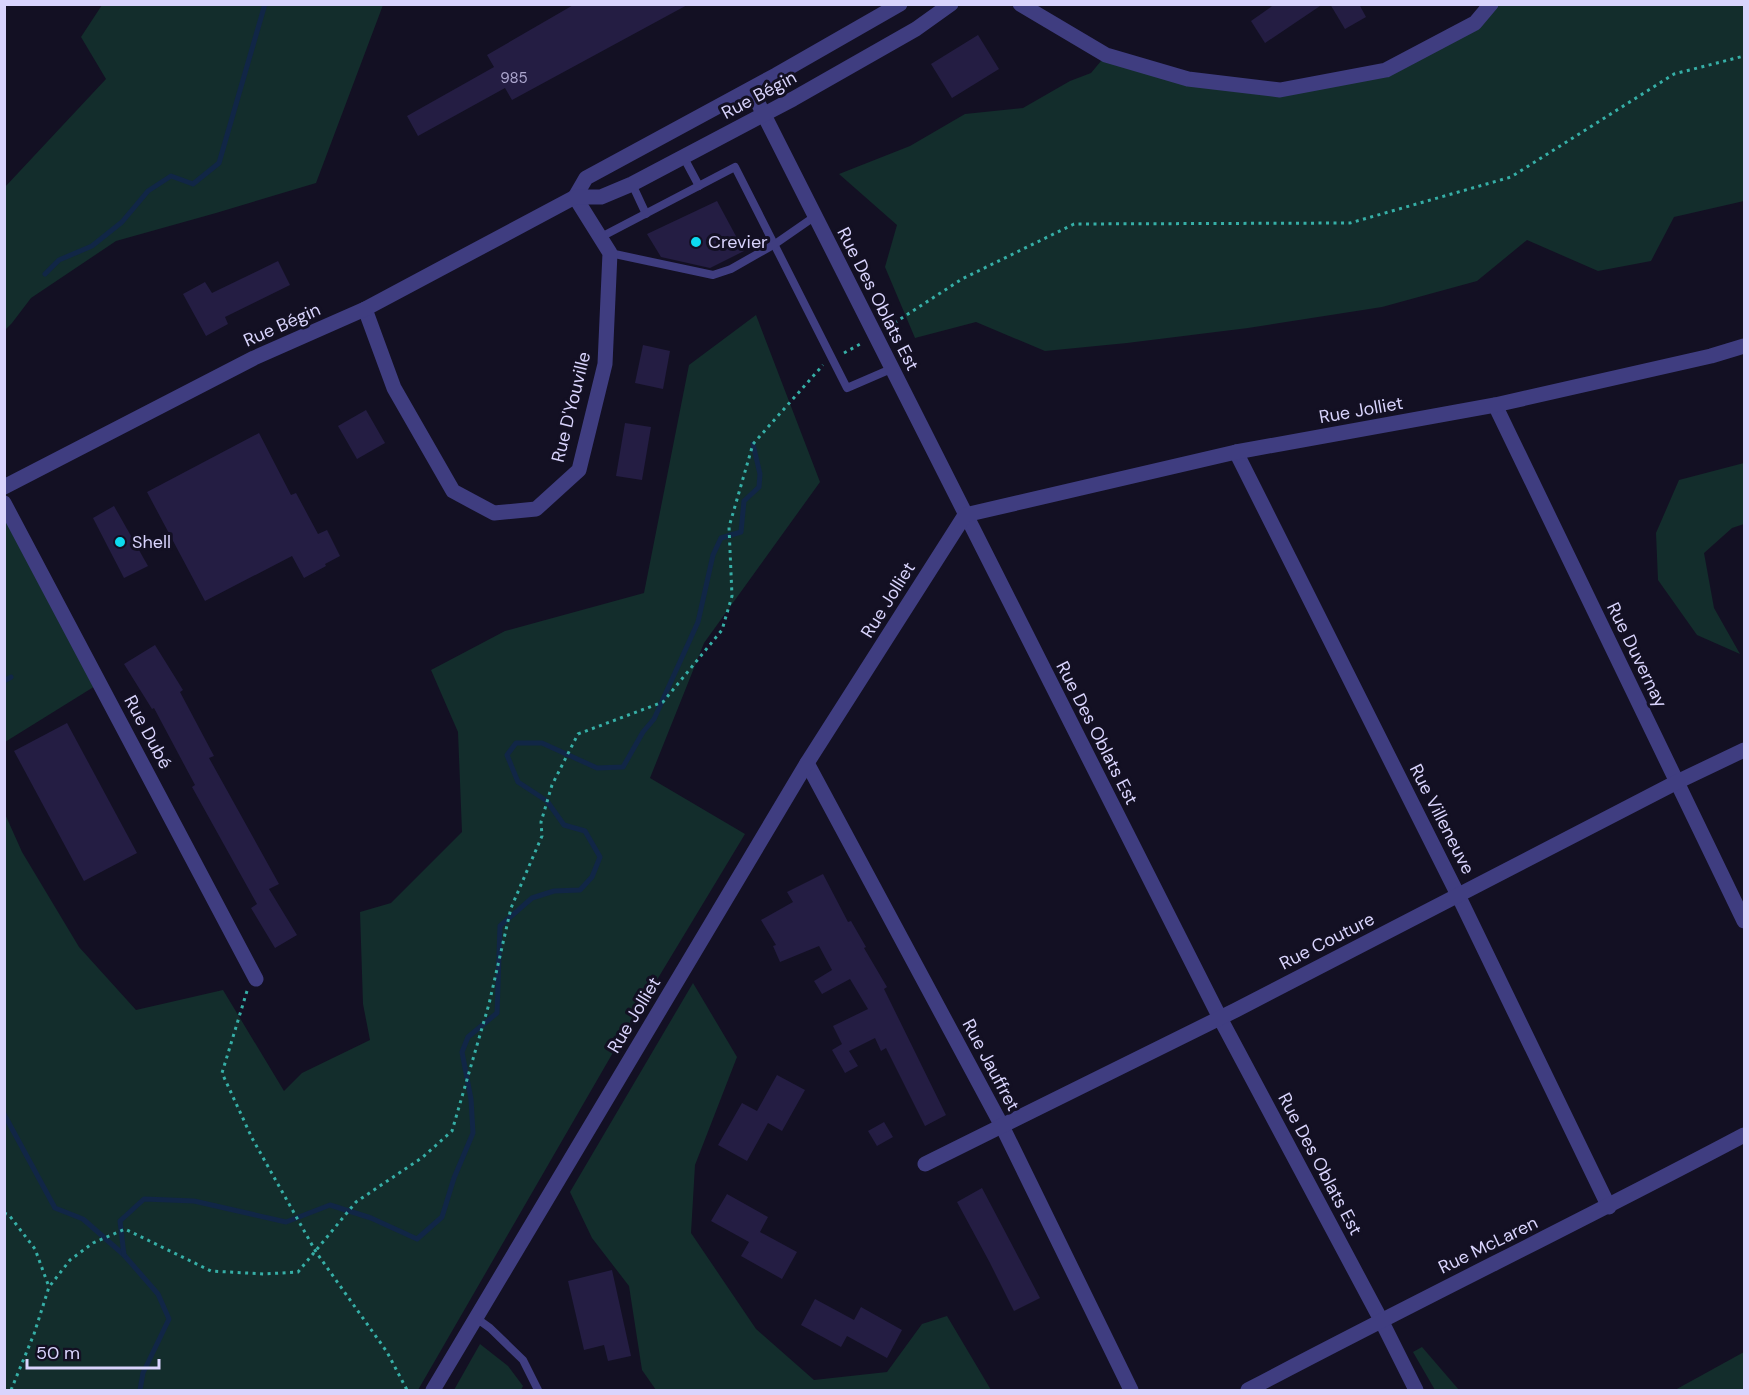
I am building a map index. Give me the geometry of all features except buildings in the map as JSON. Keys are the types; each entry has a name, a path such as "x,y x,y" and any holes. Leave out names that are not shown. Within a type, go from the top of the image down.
{"street":[{"name":"Rue Bégin","path":"575,197 586,178 751,89 900,4"},
{"name":"Rue Bégin","path":"4,487 254,358 365,309 575,197 601,197 632,184 763,115 916,29 951,4"},
{"path":"1020,4 1106,55 1188,79 1280,90 1386,70 1475,23 1491,4"},
{"name":"Rue Des Oblats Est","path":"751,89 1220,1018 1416,1390"},
{"path":"575,197 610,253"},
{"name":"Rue D'Youville","path":"365,309 394,388 453,490 494,513 536,509 579,470 606,364 610,253"},
{"name":"Rue Jolliet","path":"433,1390 807,763 965,515 1236,452 1495,405 1711,356 1744,346"},
{"name":"Rue Duvernay","path":"1495,405 1744,921"},
{"name":"Rue Villeneuve","path":"1236,452 1458,895 1609,1207"},
{"name":"Rue Dubé","path":"4,503 254,975"},
{"name":"Rue Couture","path":"925,1164 1220,1018 1677,782 1744,750"},
{"name":"Rue Jauffret","path":"807,763 1002,1126 1131,1390"},
{"name":"Rue McLaren","path":"1248,1390 1381,1320 1609,1207 1744,1135"}],"lane":[{"path":"683,156 699,186"},
{"path":"601,237 735,167 847,388 891,369"},
{"path":"632,184 646,214"},
{"path":"610,253 713,274 730,269 775,244 814,217"},
{"path":"476,1318 490,1328 523,1360 538,1390"}],"path":[{"path":"11,1390 34,1334 49,1287 70,1260 93,1244 125,1229 211,1271 264,1274 298,1272 356,1202 423,1156 452,1131 489,1004 511,908 542,836 541,822 552,785 578,734 663,702 722,630 732,596 729,527 753,444 819,367 874,336 962,279 1074,224 1350,223 1511,177 1674,74 1744,56"},
{"path":"254,975 222,1073 252,1138 316,1252 387,1352 407,1390"},
{"path":"4,1213 9,1215 35,1249 49,1287"}],"green space":[{"path":"102,5 383,5 316,183 116,241 31,298 5,330 5,187 106,79 81,37"},
{"path":"1491,5 1744,5 1744,201 1674,217 1651,261 1598,271 1527,240 1477,281 1382,307 1248,328 1045,351 976,322 915,338 885,267 897,225 839,174 910,146 965,114 1023,108 1070,81 1091,73 1106,55 1280,90 1386,70"},
{"path":"756,315 820,482 704,643 650,778 745,834 611,1056 418,1390 5,1390 5,814 22,852 79,947 136,1010 223,990 284,1091 302,1073 370,1040 363,1004 360,912 391,903 462,832 458,732 431,670 505,631 644,593 689,365"},
{"path":"1744,463 1744,524 1732,528 1704,553 1714,608 1740,654 1697,635 1658,580 1656,533 1679,480"},
{"path":"4,503 100,683 5,742 4,742"},
{"path":"693,983 737,1057 695,1165 691,1233 756,1329 814,1380 887,1372 922,1324 947,1316 991,1390 656,1390 642,1370 629,1286 592,1238 570,1192"},
{"path":"480,1344 508,1366 523,1386 521,1390 454,1390"},
{"path":"1422,1347 1459,1390 1435,1390 1413,1352"},
{"path":"1744,1352 1744,1390 1675,1390"}],"waterway":[{"path":"45,274 59,260 92,246 122,222 148,191 171,176 193,184 219,163 265,4"},
{"path":"124,1255 120,1221 144,1199 194,1201 286,1222 330,1205 371,1218 417,1239 442,1217 454,1178 473,1133 471,1099 462,1052 468,1037 497,1013 500,926 532,898 554,891 580,890 592,877 600,857 585,831 564,825 547,801 518,782 507,755 516,743 542,743 597,768 623,767 643,732 654,719 698,622 713,555 721,538 741,532 744,501 759,487 760,474 753,444"},
{"path":"4,681 11,677"},
{"path":"4,1114 55,1208 83,1219 124,1255 158,1294 169,1319 143,1373 140,1390"}],"place":[{"name":"Crevier","path":"696,242"},
{"name":"Shell","path":"120,542"}]}
